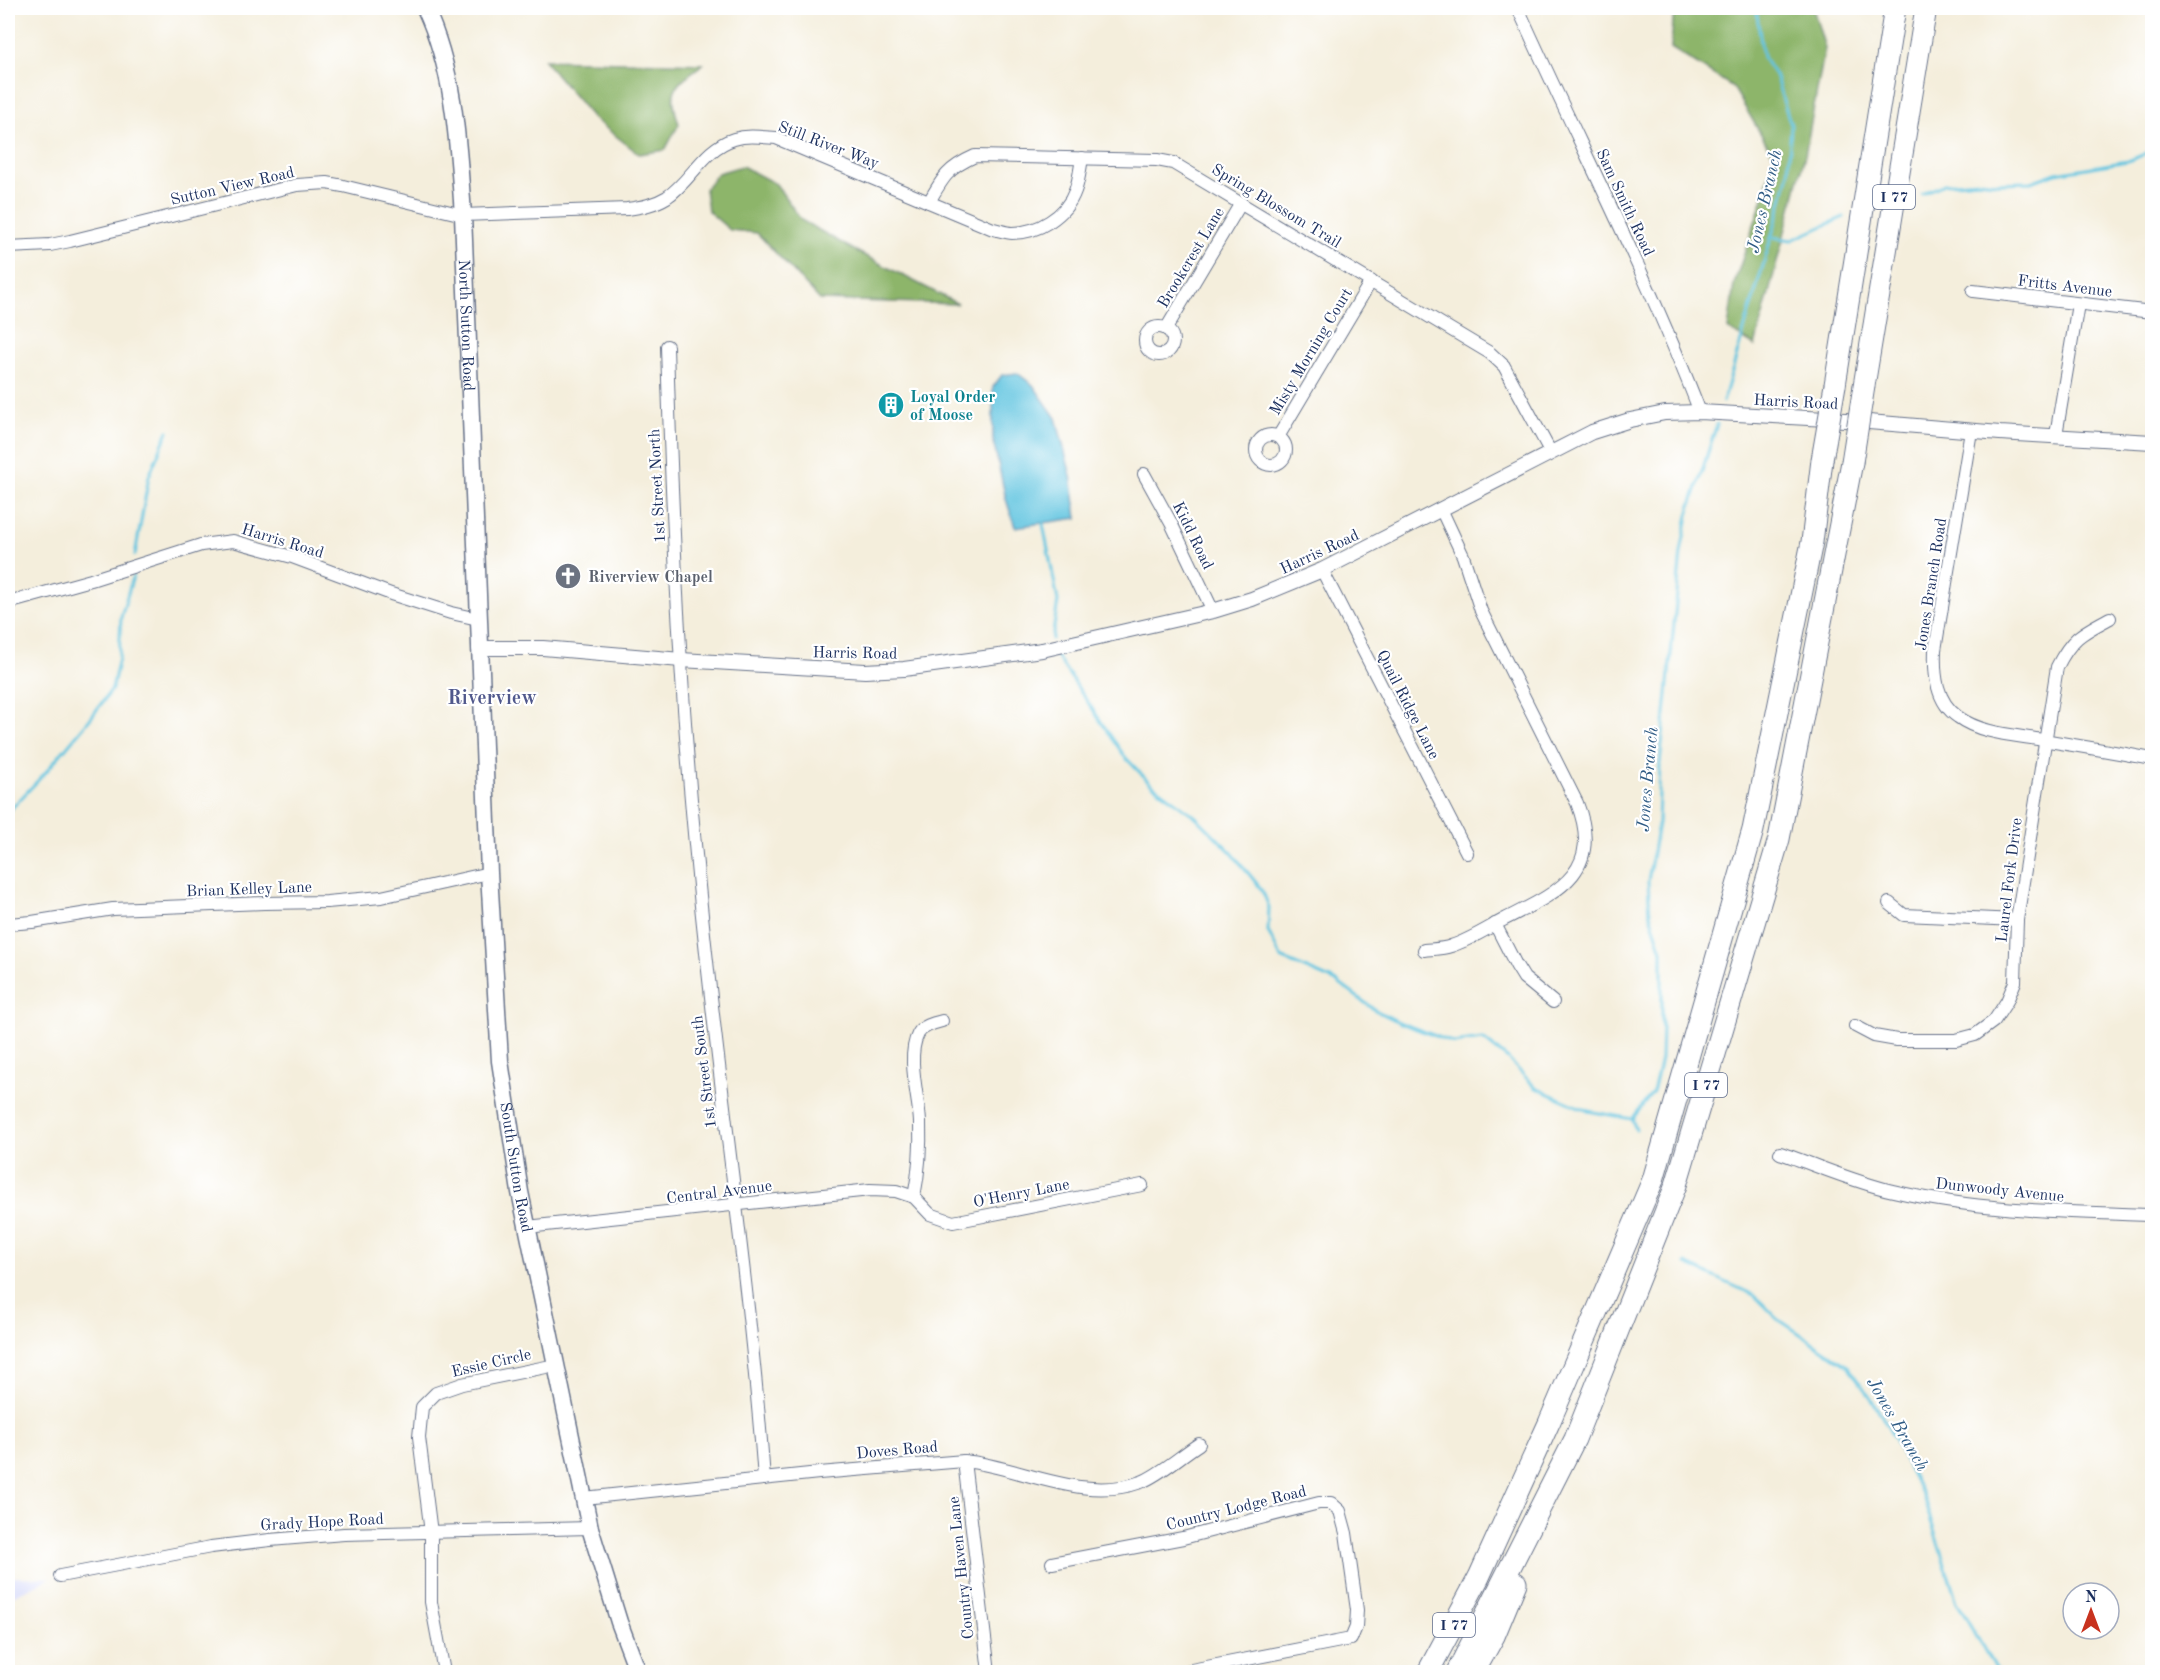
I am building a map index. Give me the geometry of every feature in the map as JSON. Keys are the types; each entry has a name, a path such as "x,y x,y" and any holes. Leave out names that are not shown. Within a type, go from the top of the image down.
{"highway":[{"name":"I 77","path":"1428,1672 1479,1577 1549,1423 1653,1180 1753,830 1812,542 1822,460 1895,8"},
{"name":"I 77","path":"1457,1672 1575,1439 1676,1185 1779,839 1852,462 1926,8"},
{"path":"1474,1672 1494,1636 1575,1439"},
{"path":"1415,1672 1479,1577"}],"main road":[{"name":"North Sutton Road","path":"425,8 433,25 448,74 458,146 463,215 480,648"},
{"name":"South Sutton Road","path":"480,648 489,873 500,1061 527,1227 590,1528 619,1622 638,1672"}],"street":[{"name":"Sam Smith Road","path":"1518,8 1673,342 1700,412"},
{"name":"Still River Way","path":"463,215 647,207 668,196 711,153 731,140 751,136 776,138 993,229 1011,233 1034,229 1051,220 1068,205 1076,190 1082,158"},
{"name":"Spring Blossom Trail","path":"929,202 943,178 958,164 975,156 1157,160 1173,163 1490,353 1504,366 1551,453"},
{"name":"Sutton View Road","path":"8,247 50,245 70,241 313,183 343,186 463,215"},
{"name":"Brookcrest Lane","path":"1166,329 1242,203"},
{"name":"Misty Morning Court","path":"1278,437 1371,281"},
{"name":"Fritts Avenue","path":"1973,291 2152,312"},
{"path":"2055,435 2078,304"},
{"name":"1st Street North","path":"667,346 681,660"},
{"name":"Harris Road","path":"480,648 543,648 865,672 904,669 1042,650 1213,611 1252,599 1322,570 1592,432 1630,420 1665,413 1700,412 1845,420 1971,431 2152,442"},
{"name":"Jones Branch Road","path":"1971,431 1935,650 1934,671 1938,688 1946,704 1958,717 1992,731 2152,759"},
{"name":"Kidd Road","path":"1144,474 1172,523 1213,611"},
{"path":"1424,950 1450,947 1551,896 1569,882 1586,844 1584,821 1577,803 1481,611 1463,556 1441,509"},
{"name":"Harris Road","path":"8,603 91,580 201,545 233,541 292,557 391,594 478,619"},
{"name":"Quail Ridge Lane","path":"1322,570 1467,853"},
{"name":"Laurel Fork Drive","path":"1855,1026 1874,1036 1897,1040 1956,1040 1975,1035 1994,1021 2007,1001 2015,981 2017,920 2057,667 2067,647 2081,633 2110,618"},
{"name":"1st Street South","path":"681,660 682,697 697,867 764,1479"},
{"name":"Brian Kelley Lane","path":"8,924 113,909 327,902 381,897 489,873"},
{"path":"1889,903 1904,915 2017,920"},
{"path":"1495,924 1524,978 1553,1002"},
{"path":"914,1197 920,1166 920,1122 914,1053 919,1033 929,1025 942,1020"},
{"name":"Dunwoody Avenue","path":"1780,1153 1890,1191 1950,1203 2020,1210 2152,1215"},
{"name":"O'Henry Lane","path":"914,1197 930,1214 953,1222 1142,1185"},
{"name":"Central Avenue","path":"527,1227 870,1190 896,1191 914,1197"},
{"name":"Essie Circle","path":"444,1672 431,1602 431,1533 419,1437 422,1407 436,1393 462,1384 556,1365"},
{"name":"Doves Road","path":"584,1498 964,1461 988,1463 1072,1486 1115,1489 1143,1482 1199,1444"},
{"name":"Country Haven Lane","path":"964,1461 989,1672"},
{"name":"Country Lodge Road","path":"1052,1563 1183,1538 1318,1503 1331,1503 1340,1511 1346,1533 1357,1610 1356,1627 1351,1639 1181,1672"},
{"name":"Grady Hope Road","path":"60,1576 211,1547 270,1539 344,1534 590,1528"}],"shaded area":[{"path":"8,1577 51,1578 8,1598"}],"green space":[{"path":"1674,8 1813,8 1825,48 1805,155 1755,346 1728,329 1734,284 1762,201 1774,156 1733,87 1671,48"},
{"path":"544,60 703,64 679,83 676,89 674,103 679,124 665,150 639,154 593,118"},
{"path":"742,166 776,184 801,220 958,304 820,300 757,233 730,230 708,211 705,189 718,173"}],"water":[{"path":"1017,373 1033,385 1056,418 1071,476 1077,518 1015,527 1006,499 993,440 993,387 1002,375"}],"waterway":[{"name":"Jones Branch","path":"1723,402 1788,176 1791,125 1775,75 1763,57 1756,8"},
{"path":"1922,194 1944,184 1978,181 2031,182 2056,173 2128,161 2152,151"},
{"path":"1772,237 1792,240 1844,217"},
{"name":"Jones Branch","path":"1632,1119 1653,1092 1661,1059 1662,951 1650,915 1648,881 1658,823 1660,764 1681,553 1688,515 1717,424"},
{"path":"135,555 149,476 168,431"},
{"path":"1043,524 1058,601 1052,639"},
{"path":"8,812 45,773 112,689 119,658 121,617 133,576"},
{"path":"1055,654 1125,757 1151,784 1196,817 1232,853 1262,890 1269,907 1268,931 1281,958 1337,982 1375,1010 1401,1023 1454,1043 1483,1039 1508,1059 1536,1088 1588,1111 1632,1119"},
{"name":"Jones Branch","path":"1632,1119 1636,1130"},
{"name":"Jones Branch","path":"1686,1264 1754,1295 1778,1319 1849,1367 1878,1409 1923,1496 1957,1602 1997,1672"}],"place":[{"name":"Loyal Order of Moose","path":"891,405"},
{"name":"Riverview Chapel","path":"568,576"}],"district":[{"name":"Riverview","path":"492,697"}]}
